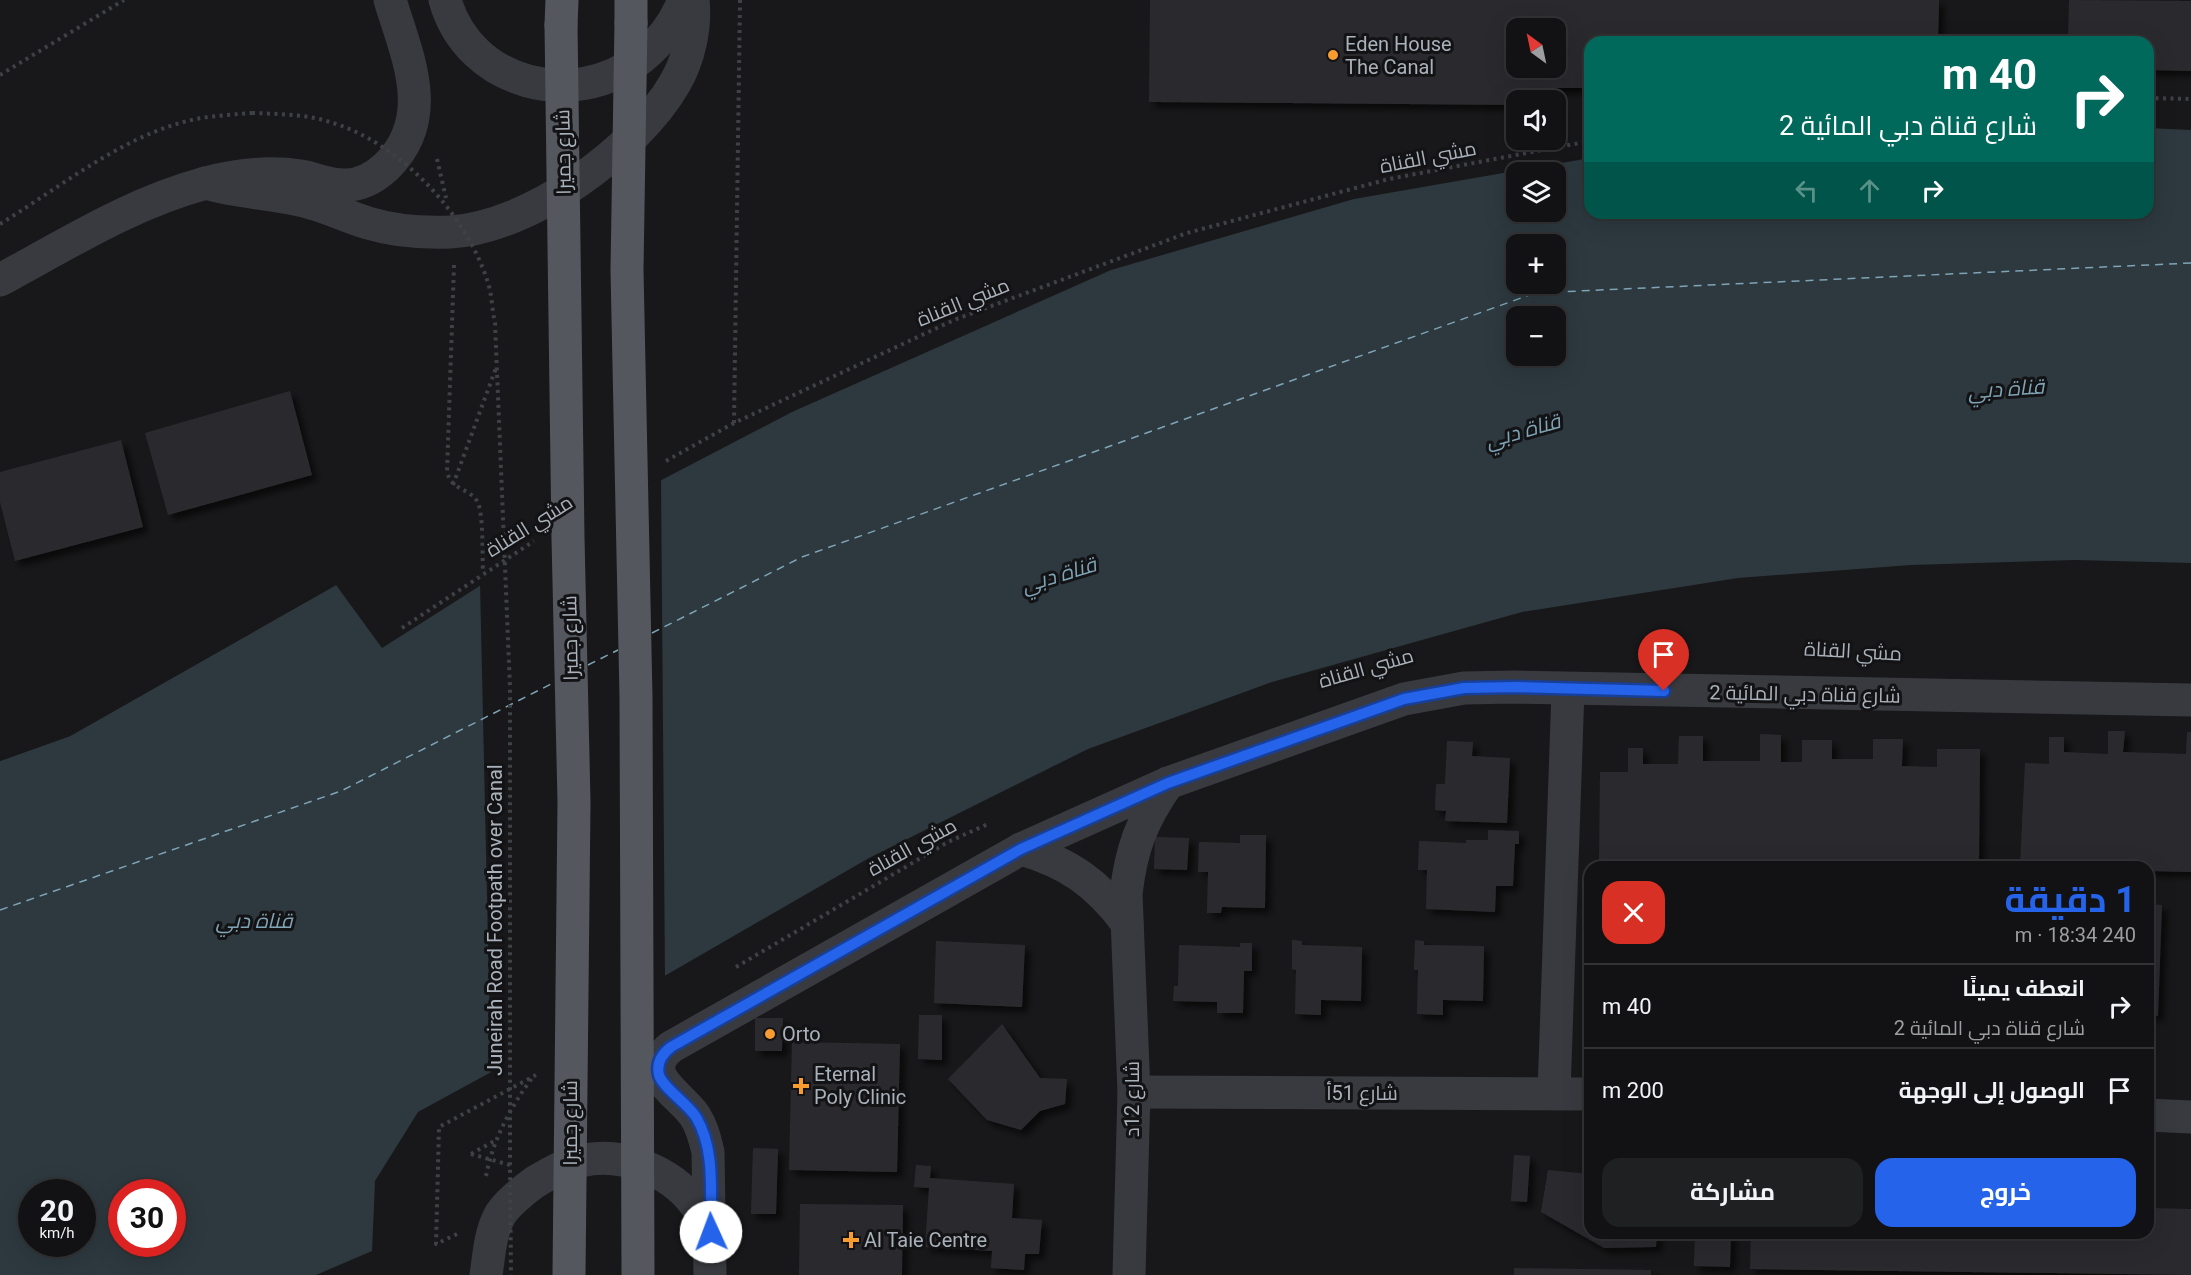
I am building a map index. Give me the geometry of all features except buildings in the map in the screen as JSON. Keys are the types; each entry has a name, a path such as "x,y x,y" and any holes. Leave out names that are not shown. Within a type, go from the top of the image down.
{"main road":[{"path":"631,11 627,270 636,709 638,1275"},
{"name":"شارع جميرا","path":"562,12 568,538 574,802 569,1275"}],"street":[{"path":"0,280 136,206 205,183 236,176 279,174 345,185 373,179 392,161 407,133 416,93 412,69 390,0"},
{"path":"445,0 449,16 470,48 496,69 528,82 561,86 595,80 619,72 640,59 659,42 674,22 684,0"},
{"path":"205,183 229,190 300,200 320,205 369,224 399,230 452,232 486,225 562,192 596,169 628,142 656,111 676,82 689,50 694,15 693,0"},
{"name":"شارع قناة دبي المائية 2","path":"710,1275 708,1152 704,1134 696,1118 685,1102 663,1083 658,1064 663,1054 671,1047 1021,849 1168,783 1404,699 1464,688 1514,687 1568,690 2191,700"},
{"path":"1554,1093 1568,690"},
{"name":"شارع 12د","path":"1129,1275 1134,1092 1126,894 1137,834 1150,807 1168,783"},
{"path":"1021,849 1047,856 1071,868 1092,883 1127,923"},
{"name":"شارع 51أ","path":"1134,1092 1584,1095"},
{"path":"2154,1115 2191,1117"},
{"path":"486,1275 491,1241 499,1215 526,1188 553,1171 582,1161 614,1159 645,1167 673,1182 695,1204 711,1232"}],"path":[{"path":"0,75 124,0"},
{"path":"734,423 740,0"},
{"path":"2154,98 2191,99"},
{"name":"Juneirah Road Footpath over Canal","path":"0,224 145,136 179,123 215,116 252,113 291,115 330,122 367,138 403,162 428,184 452,213 472,246 488,283 495,323 506,564 510,688 512,1275"},
{"name":"مشي القناة","path":"658,465 734,423 954,320 1187,233 1389,178 1584,142"},
{"path":"435,149 452,232 454,257 446,465 453,485 472,495 479,507 483,573"},
{"path":"453,485 496,368"},
{"name":"مشي القناة","path":"402,628 538,538"},
{"name":"مشي القناة","path":"731,971 747,959 948,842 991,823"},
{"path":"486,1181 497,1139 516,1100 532,1077"},
{"path":"497,1139 471,1154 510,1165"}],"water":[{"name":"قناة دبي","path":"2154,128 2191,130 2191,563 2075,560 1911,565 1738,578 1522,612 1272,682 1088,749 869,858 616,1004 418,1112 375,1181 372,1251 316,1275 0,1275 0,761 70,736 336,585 382,648 579,523 792,412 1111,270 1354,199 1506,173 1506,222 1566,222 1566,162 1584,159 1584,219 2154,219"}],"pier":[{"path":"661,477 665,978 491,1076 480,582 577,520"},
{"path":"336,582 336,585 70,736 0,761 0,758 68,733"}],"ferry route":[{"path":"652,633 802,557 1535,293 2191,263"},
{"path":"588,665 618,650"},
{"path":"0,910 341,791 557,681"}],"place":[{"name":"Eden House The Canal","path":"1333,55"},
{"name":"Orto","path":"770,1034"},
{"name":"Eternal Poly Clinic","path":"801,1086"},
{"name":"Al Taie Centre","path":"851,1240"}],"route":[{"path":"711,1232 708,1152 704,1134 685,1102 663,1083 658,1064 663,1054 671,1047 913,909 1021,849 1168,783 1404,699 1464,688 1664,691"}]}
